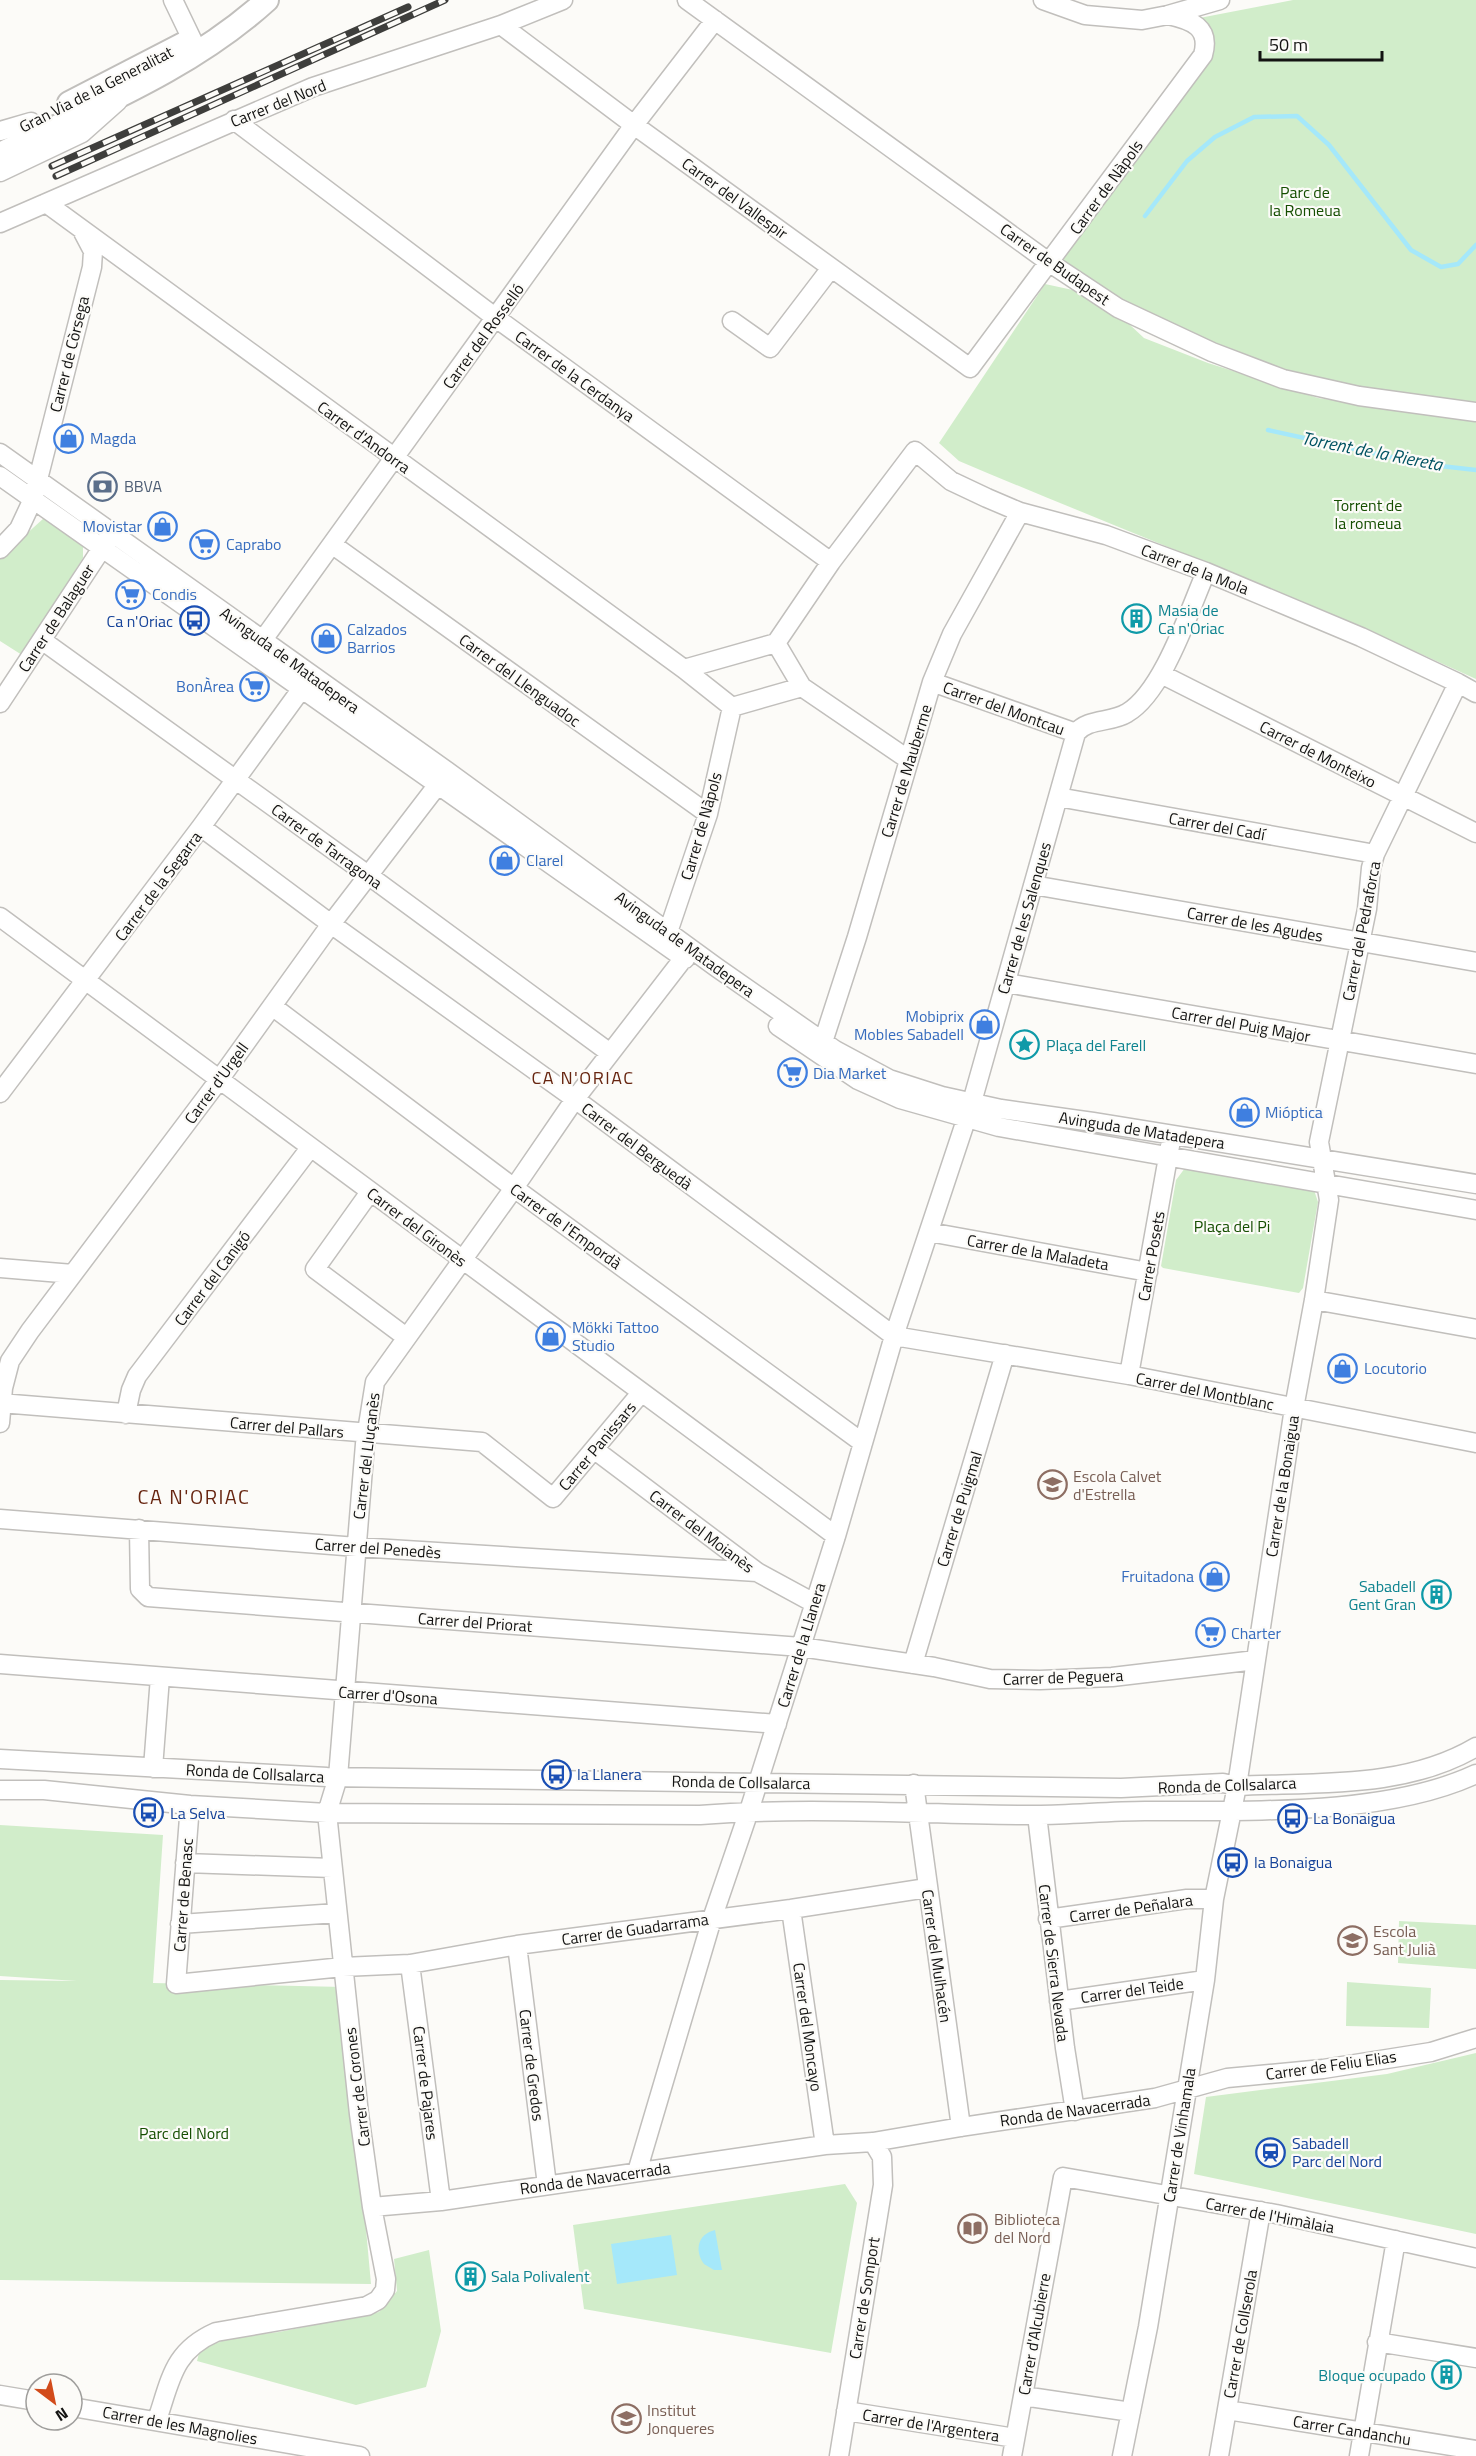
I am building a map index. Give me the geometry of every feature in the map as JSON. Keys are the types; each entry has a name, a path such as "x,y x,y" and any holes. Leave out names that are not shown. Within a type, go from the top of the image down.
{"main road":[{"path":"195,45 250,0"},
{"path":"195,45 267,0"},
{"name":"Gran Via de la Generalitat","path":"0,154 92,108 125,95 177,65 195,45"},
{"name":"Gran Via de la Generalitat","path":"0,140 31,122 195,45"}],"street":[{"path":"173,0 195,45"},
{"name":"Carrer del Nord","path":"0,223 313,87 501,25 563,0"},
{"name":"Carrer de Budapest","path":"687,0 1050,263 1118,308 1212,352 1283,379 1359,396 1476,412"},
{"path":"1043,0 1084,15 1142,20 1220,0"},
{"name":"Carrer de Nàpols","path":"970,368 1203,55 1206,45 1196,25 1189,20 1168,15"},
{"name":"Carrer del Rosselló","path":"258,647 634,125 715,20"},
{"name":"Carrer del Vallespir","path":"501,25 634,125 970,368"},
{"path":"0,172 82,133 125,95"},
{"name":"Carrer de la Cerdanya","path":"234,120 496,318 831,562"},
{"path":"0,131 31,122"},
{"name":"Carrer d'Andorra","path":"46,204 732,706"},
{"name":"Carrer de Còrsega","path":"0,549 19,529 33,499 92,267 93,251 82,230"},
{"path":"732,321 770,348 831,268"},
{"name":"Carrer de la Mola","path":"831,562 915,451 951,481 1020,512 1106,535 1206,572 1361,637 1458,682 1476,693"},
{"name":"Avinguda de Matadepera","path":"0,453 37,479 107,540 666,938 827,1061 858,1080 900,1099 1172,1136 1476,1184"},
{"name":"Avinguda de Matadepera","path":"0,476 33,499 107,540"},
{"name":"Carrer de Mauberme","path":"823,1042 857,937 932,682 952,633 1020,512"},
{"name":"Carrer de Balaguer","path":"0,704 107,540"},
{"name":"Carrer del Llenguadoc","path":"333,545 708,814"},
{"path":"684,669 776,643 831,562"},
{"path":"1076,734 1082,726 1127,714 1144,699 1161,674 1206,572"},
{"name":"Carrer de Tarragona","path":"43,641 610,1053"},
{"path":"776,643 802,687 909,760"},
{"name":"Carrer de Monteixo","path":"1161,674 1476,833"},
{"name":"Carrer de la Segarra","path":"0,1093 236,780 306,682"},
{"name":"Carrer del Montcau","path":"932,682 1076,734"},
{"name":"Carrer del Pedraforca","path":"1321,1159 1319,1142 1367,909 1371,868 1375,854 1458,682"},
{"path":"732,706 802,687"},
{"name":"Carrer de Nàpols","path":"666,938 708,814 732,706"},
{"name":"Carrer de les Salenques","path":"970,1110 1076,734"},
{"name":"Carrer d'Urgell","path":"0,1423 3,1389 10,1361 219,1080 331,924 442,778"},
{"name":"Carrer del Cadí","path":"1058,797 1375,854"},
{"name":"Carrer del Berguedà","path":"201,827 331,924 575,1099 894,1336 1005,1353"},
{"name":"Carrer de les Agudes","path":"1033,885 1476,962"},
{"name":"Carrer del Gironès","path":"0,917 836,1536"},
{"name":"Avinguda de Matadepera","path":"685,952 823,1042 889,1079 942,1096 999,1127 1476,1210"},
{"name":"Carrer del Lluçanès","path":"327,1813 338,1777 366,1433 375,1382 575,1099 685,952"},
{"name":"Carrer del Puig Major","path":"1006,983 1476,1064"},
{"name":"Carrer de l'Empordà","path":"272,1006 514,1188 863,1443"},
{"name":"Carrer de la Llanera","path":"637,2172 712,1919 749,1811 836,1536 894,1336 970,1110"},
{"name":"Carrer Posets","path":"1129,1375 1172,1136"},
{"name":"Carrer del Canigó","path":"126,1414 131,1390 137,1376 310,1148"},
{"name":"Carrer de la Bonaigua","path":"1232,1812 1294,1408 1314,1300 1329,1200 1321,1159"},
{"path":"370,1192 315,1269 406,1337"},
{"name":"Carrer de la Maladeta","path":"928,1232 1148,1272"},
{"path":"0,1268 73,1274"},
{"path":"1314,1300 1476,1329"},
{"name":"Carrer del Montblanc","path":"1005,1353 1476,1443"},
{"name":"Carrer de Puigmal","path":"913,1664 1005,1353"},
{"name":"Carrer Panissars","path":"553,1498 641,1393"},
{"name":"Carrer del Pallars","path":"1,1403 482,1442 553,1498"},
{"name":"Carrer del Moianès","path":"595,1450 757,1572 814,1603"},
{"name":"Carrer del Penedès","path":"0,1519 357,1547 757,1572"},
{"name":"Carrer del Priorat","path":"139,1529 140,1589 148,1597 801,1647"},
{"name":"Carrer de Peguera","path":"801,1647 990,1678 1040,1680 1112,1677 1256,1660"},
{"name":"Carrer d'Osona","path":"0,1664 777,1724"},
{"path":"153,1768 160,1677"},
{"path":"1471,1749 1476,1775"},
{"name":"Ronda de Collsalarca","path":"0,1759 338,1777 1120,1788 1223,1782 1237,1785 1383,1779 1450,1760 1471,1749"},
{"name":"Ronda de Collsalarca","path":"0,1790 44,1790 190,1805 327,1813 700,1815 749,1811 1037,1815 1142,1811 1232,1812 1306,1808 1393,1800 1460,1782 1476,1775"},
{"name":"Carrer del Mulhacén","path":"914,1784 961,2127"},
{"name":"Carrer de Benasc","path":"190,1805 176,1984 343,1967"},
{"name":"Carrer de Vinhamala","path":"1122,2456 1148,2327 1187,2091 1214,1899 1232,1812"},
{"name":"Carrer de Corones","path":"327,1813 372,2207"},
{"name":"Carrer de Sierra Nevada","path":"1037,1815 1048,1919 1075,2111"},
{"path":"185,1863 332,1868"},
{"name":"Carrer de Guadarrama","path":"343,1967 410,1964 517,1945 791,1910 927,1888"},
{"name":"Carrer de Peñalara","path":"1048,1919 1187,1899 1214,1899"},
{"name":"Carrer del Moncayo","path":"791,1910 825,2145"},
{"path":"180,1924 337,1913"},
{"name":"Carrer de Gredos","path":"517,1945 547,2185"},
{"name":"Carrer de Pajares","path":"410,1964 441,2201"},
{"name":"Carrer del Teide","path":"1059,2001 1204,1980"},
{"name":"Carrer de Feliu Elias","path":"1187,2091 1227,2078 1323,2069 1431,2052 1476,2038"},
{"name":"Ronda de Navacerrada","path":"372,2207 441,2201 825,2145 873,2142 1187,2091"},
{"name":"Carrer de Somport","path":"838,2456 883,2185 882,2157 873,2142"},
{"name":"Carrer de l'Himàlaia","path":"1063,2177 1261,2211 1476,2258"},
{"name":"Carrer d'Alcubierre","path":"1014,2447 1063,2177"},
{"path":"157,2420 173,2374 182,2356 202,2338 216,2332 367,2306 378,2300 385,2290 386,2279 372,2207"},
{"name":"Carrer de Collserola","path":"1220,2456 1261,2211"},
{"path":"1359,2456 1396,2240"},
{"path":"1377,2342 1476,2358"},
{"path":"0,2395 24,2399"},
{"path":"1023,2396 1131,2412"},
{"name":"Carrer de les Magnolies","path":"84,2409 360,2456"},
{"name":"Carrer Candanchu","path":"1227,2410 1476,2450"},
{"name":"Carrer de l'Argentera","path":"846,2411 1014,2447"}],"green space":[{"path":"1293,0 1476,0 1476,410 1283,379 1099,296 1144,338 1208,363 1318,398 1476,421 1476,679 1283,595 959,461 939,443 1045,284 1096,295 1050,263 1205,45 1189,20"},
{"path":"44,518 83,546 83,558 22,655 0,641 0,552 12,547"},
{"name":"Plaça del Pi","path":"1185,1168 1314,1190 1318,1202 1303,1288 1299,1293 1161,1266 1176,1180"},
{"name":"Parc del Nord","path":"0,1825 163,1835 153,1983 344,1987 371,2284 0,2280 0,1980 77,1981 0,1976"},
{"path":"1399,1921 1476,1925 1476,1969 1398,1963"},
{"path":"1347,1982 1431,1988 1429,2028 1346,2026"},
{"path":"1476,2053 1476,2234 1194,2174 1206,2097 1387,2074"},
{"path":"845,2184 857,2203 831,2353 584,2309 573,2225"},
{"path":"429,2250 441,2331 426,2387 356,2405 197,2361 200,2349 230,2338 279,2332 379,2312 397,2291 394,2259"}],"water":[{"path":"715,2230 722,2270 714,2270 704,2264 699,2253 701,2239"},
{"path":"671,2235 677,2275 617,2284 611,2244"}],"waterway":[{"path":"1145,216 1187,161 1215,137 1254,117 1297,116 1329,145 1411,250 1441,267 1458,264 1476,245"},
{"name":"Torrent de la Riereta","path":"1268,430 1423,464 1476,470"}],"railway":[{"path":"56,176 445,0"},
{"path":"52,166 408,7"}],"place":[{"name":"Magda","path":"69,438"},
{"name":"BBVA","path":"103,486"},
{"name":"Movistar","path":"163,526"},
{"name":"Caprabo","path":"205,544"},
{"name":"Condis","path":"131,594"},
{"name":"Masia de Ca n'Oriac","path":"1137,619"},
{"name":"Ca n'Oriac","path":"194,621"},
{"name":"Calzados Barrios","path":"326,638"},
{"name":"BonÀrea","path":"255,686"},
{"name":"Clarel","path":"505,860"},
{"name":"Mobiprix Mobles Sabadell","path":"985,1025"},
{"name":"Plaça del Farell","path":"1025,1045"},
{"name":"Dia Market","path":"792,1073"},
{"name":"Mióptica","path":"1244,1112"},
{"name":"Mökki Tattoo Studio","path":"551,1336"},
{"name":"Locutorio","path":"1343,1368"},
{"name":"Escola Calvet d'Estrella","path":"1052,1485"},
{"name":"Fruitadona","path":"1215,1576"},
{"name":"Sabadell Gent Gran","path":"1437,1595"},
{"name":"Charter","path":"1210,1633"},
{"name":"la Llanera","path":"556,1774"},
{"name":"La Selva","path":"149,1813"},
{"name":"La Bonaigua","path":"1292,1818"},
{"name":"la Bonaigua","path":"1233,1862"},
{"name":"Escola Sant Julià","path":"1352,1940"},
{"name":"Sabadell Parc del Nord","path":"1271,2152"},
{"name":"Biblioteca del Nord","path":"973,2228"},
{"name":"Sala Polivalent","path":"470,2276"},
{"name":"Bloque ocupado","path":"1447,2375"},
{"name":"Institut Jonqueres","path":"626,2419"}],"district":[{"name":"CA N'ORIAC","path":"583,1077"},
{"name":"CA N'ORIAC","path":"194,1496"}],"park label":[{"name":"Parc de la Romeua","path":"1305,201"},
{"name":"Torrent de la romeua","path":"1368,514"}]}
